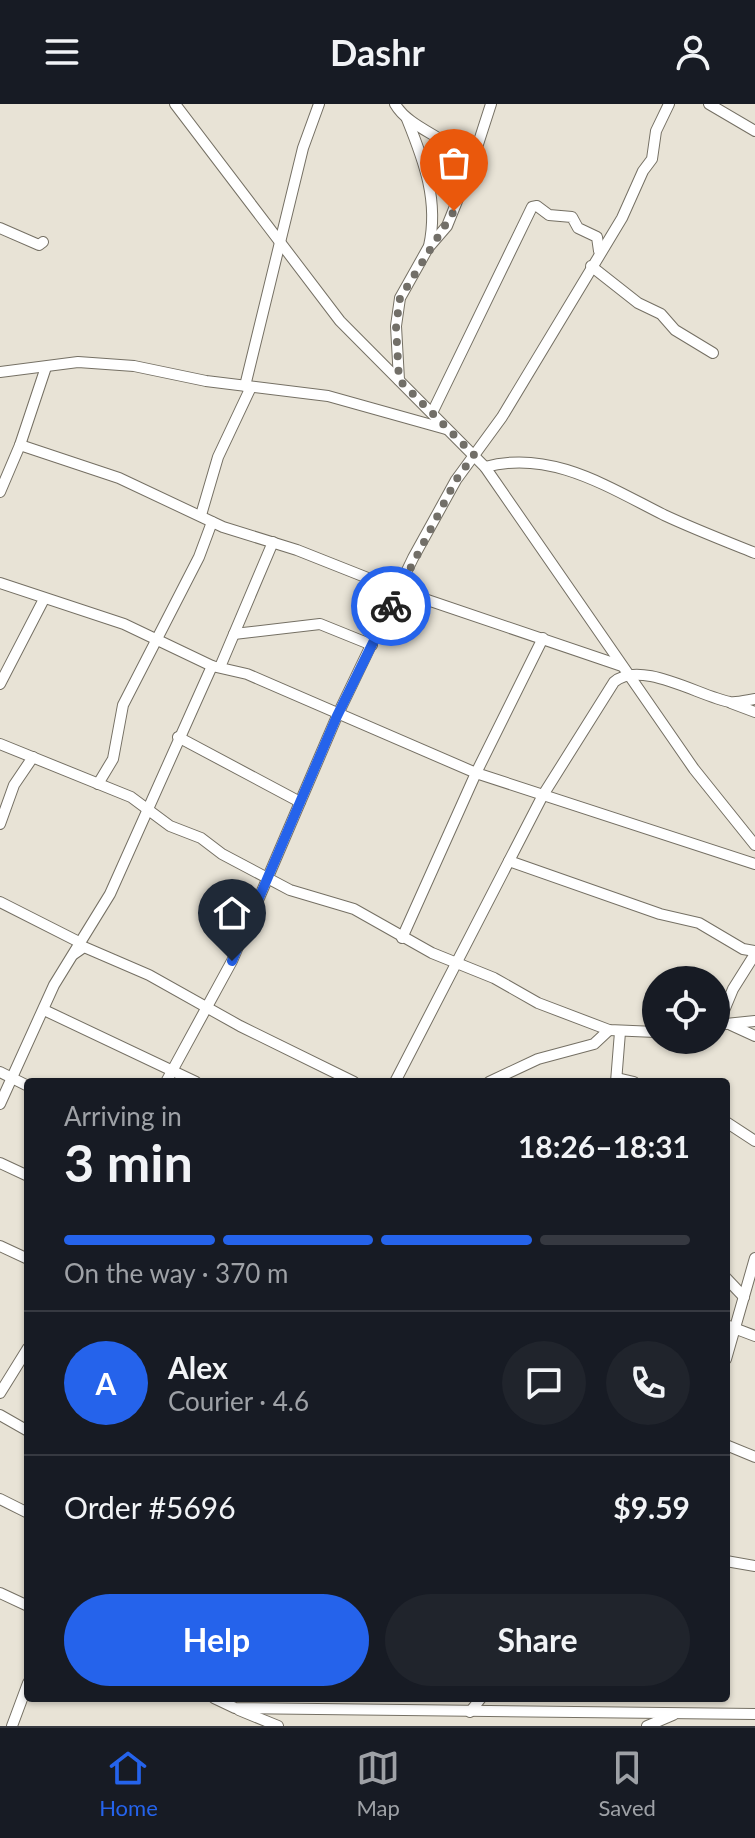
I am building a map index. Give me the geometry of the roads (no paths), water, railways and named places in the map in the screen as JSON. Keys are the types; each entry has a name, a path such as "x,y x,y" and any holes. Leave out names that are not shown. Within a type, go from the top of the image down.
{"street":[{"path":"163,104 179,108 340,321 485,467 694,769 753,838"},
{"path":"201,515 218,457 248,386 303,148 319,104"},
{"path":"395,104 406,119 421,154 434,210 428,248"},
{"path":"399,380 396,326 400,298 428,248 447,226 491,104"},
{"path":"168,1078 232,961 337,716 398,590 456,480 502,417 598,253 622,218 643,171 652,159 656,131 669,104"},
{"path":"709,104 755,131"},
{"path":"406,119 460,155 470,169"},
{"path":"432,413 532,207 537,206 549,215 572,217 578,228 599,239 598,253"},
{"path":"0,228 39,245 43,242"},
{"path":"591,266 638,303 661,314 675,330 713,353"},
{"path":"0,372 112,363 328,396 450,431"},
{"path":"0,492 20,445 46,367"},
{"path":"20,445 119,478 212,522 398,590 543,638 627,670 681,684 755,712"},
{"path":"485,467 528,461 599,481 687,525 755,553"},
{"path":"98,784 113,759 123,705 212,522"},
{"path":"0,1104 70,958 110,894 178,737 234,634 273,542"},
{"path":"0,583 158,638 216,666 247,674 337,716 476,773 755,864"},
{"path":"0,684 44,599"},
{"path":"234,634 320,624 372,645"},
{"path":"402,938 476,773 543,638"},
{"path":"397,1078 543,795 606,692 627,670"},
{"path":"730,702 755,699"},
{"path":"178,737 300,802"},
{"path":"0,744 131,797 170,826 178,826 189,836 202,839 290,890 354,909 402,938 458,965 494,978 538,1003 615,1031 642,1032"},
{"path":"0,824 14,785 33,757"},
{"path":"509,861 660,914 699,923 743,949 755,952 730,998"},
{"path":"0,902 79,942"},
{"path":"70,958 84,947 209,1006 240,1026 346,1078"},
{"path":"44,1010 189,1078"},
{"path":"730,1024 755,1021"},
{"path":"730,1028 755,1036"},
{"path":"615,1031 617,1078"},
{"path":"497,1078 530,1062 594,1044 615,1031"},
{"path":"0,1072 24,1084"},
{"path":"730,1125 755,1141"},
{"path":"0,1163 24,1174"},
{"path":"0,1246 24,1257"},
{"path":"730,1349 755,1258"},
{"path":"730,1282 744,1297"},
{"path":"730,1327 755,1336"},
{"path":"0,1393 24,1356"},
{"path":"0,1415 24,1429"},
{"path":"730,1447 755,1457"},
{"path":"0,1499 24,1511"},
{"path":"730,1562 755,1566"},
{"path":"0,1593 24,1604"},
{"path":"12,1726 24,1694"},
{"path":"222,1702 278,1726"},
{"path":"470,1712 478,1702"},
{"path":"235,1708 755,1714"},
{"path":"647,1726 675,1714"}]}
